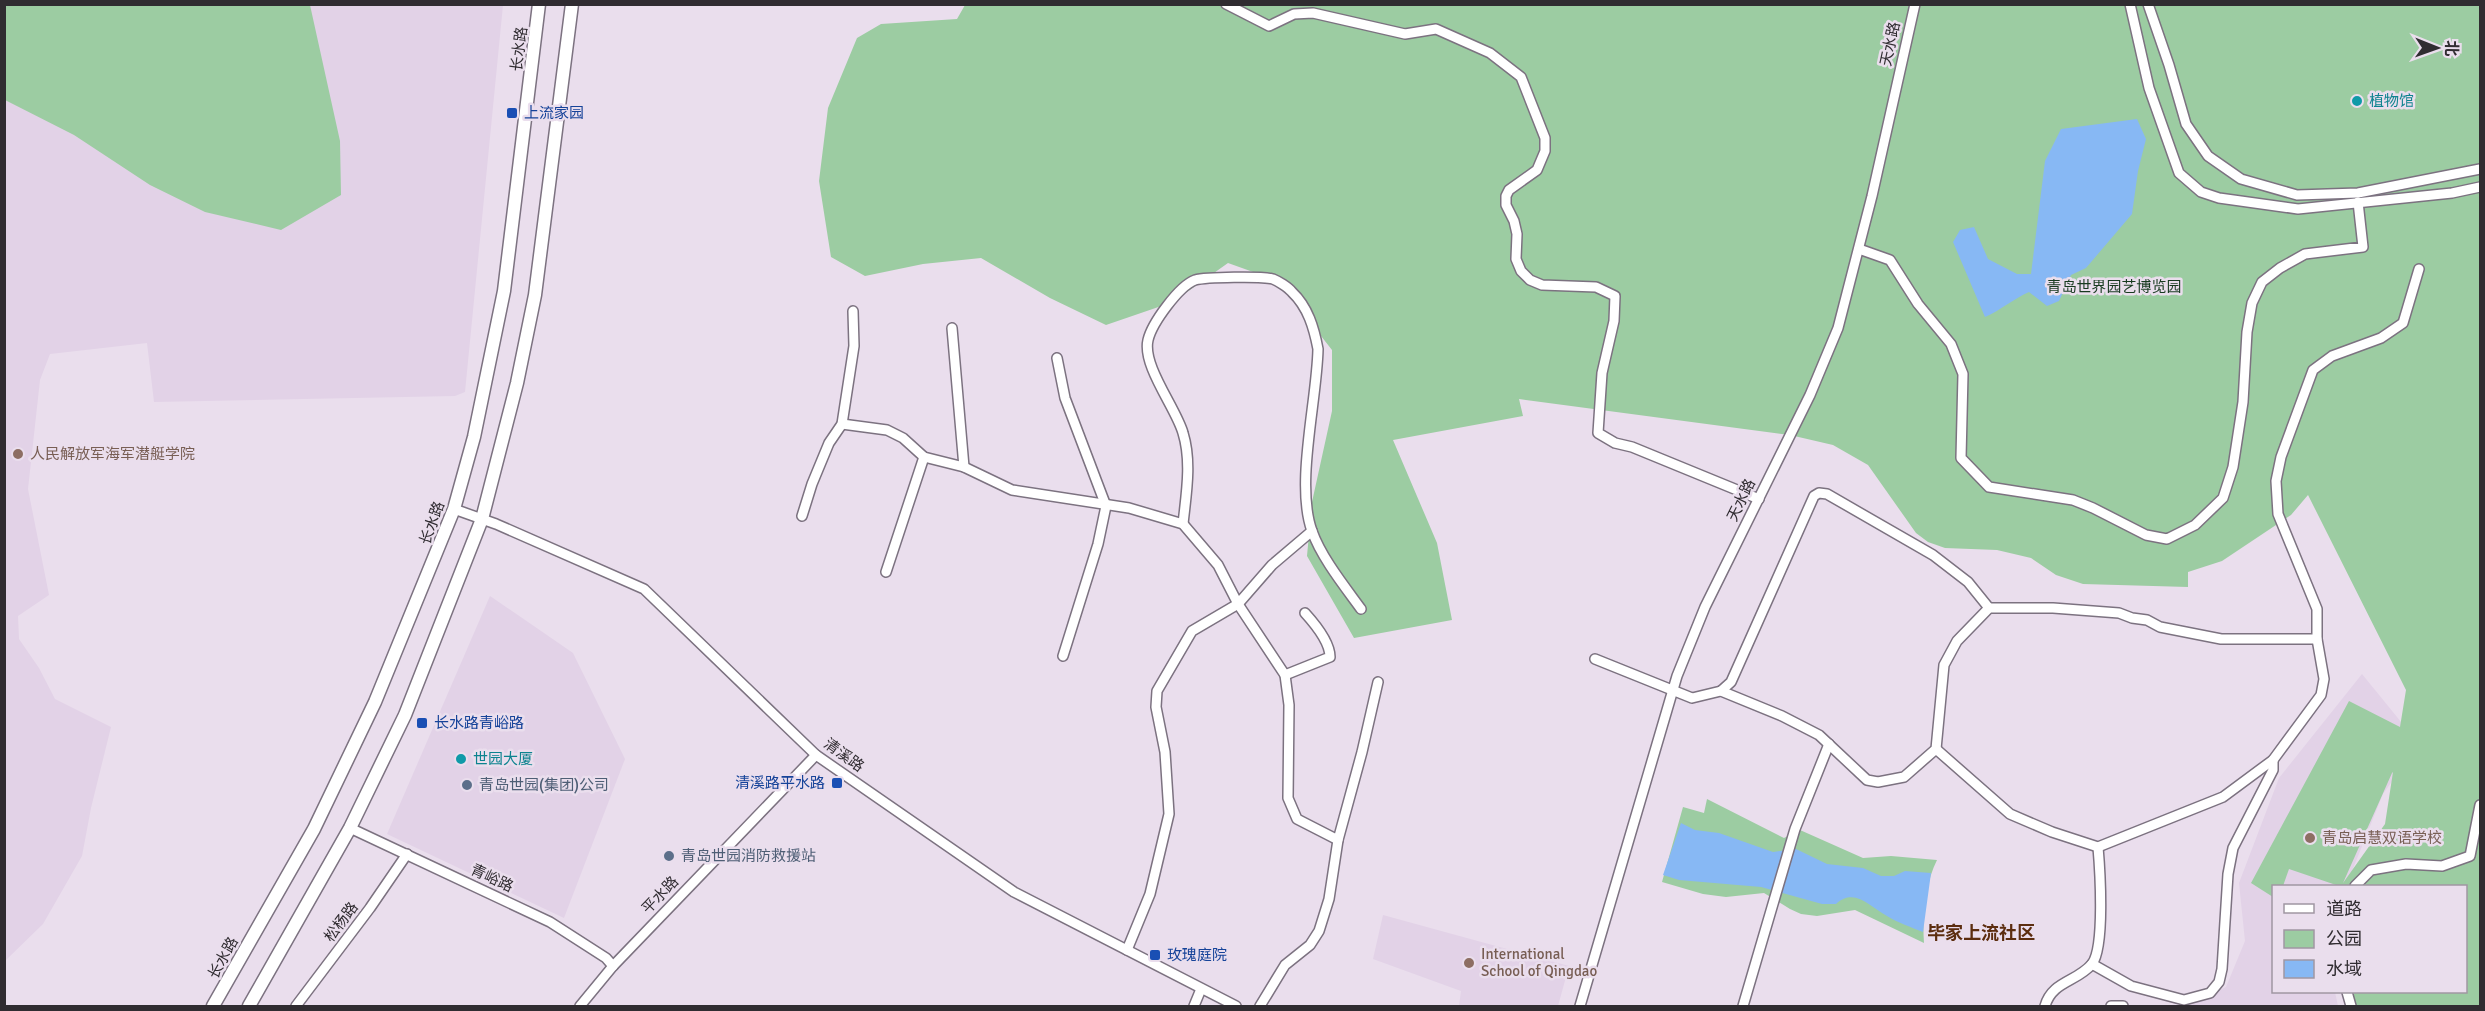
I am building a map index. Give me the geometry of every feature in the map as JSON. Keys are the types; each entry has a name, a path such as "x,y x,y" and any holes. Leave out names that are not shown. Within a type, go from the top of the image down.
{"main road":[{"name":"长水路","path":"213,1006 324,808 375,702 454,509 474,438 504,291 539,4"},
{"path":"249,1006 350,828 405,715 482,519 517,383 535,295 572,4"}],"street":[{"path":"1226,4 1269,26 1294,14 1313,13 1405,34 1436,29 1490,53 1521,77 1545,138 1545,151 1537,170 1509,190 1506,196 1506,205 1514,221 1517,234 1516,259 1521,271 1530,280 1542,285 1596,287 1615,296 1614,321 1602,374 1598,433 1616,443 1632,447 1759,499"},
{"name":"天水路","path":"1580,1006 1673,690 1705,607 1810,395 1838,328 1859,249 1915,4"},
{"path":"2130,4 2149,88 2179,172 2201,192 2219,198 2298,209 2452,193 2481,187"},
{"path":"2148,4 2186,124 2208,156 2241,179 2297,195 2358,193 2481,170"},
{"path":"1859,249 1890,260 1918,304 1952,345 1963,374 1961,458 1989,487 2073,500 2146,535 2167,539 2195,525 2223,498 2232,467 2243,402 2247,332 2252,303 2262,282 2280,268 2305,254 2363,247 2358,202"},
{"path":"1936,749 2010,814 2098,848 2223,797 2273,760 2321,695 2324,679 2317,639 2317,609 2278,514 2276,481 2281,457 2313,370 2332,356 2381,338 2403,323 2419,269"},
{"path":"1183,524 1188,472 1183,433 1149,356 1148,338 1155,323 1179,291 1194,280 1273,279 1291,291 1305,308 1314,328 1318,349 1305,487 1312,531 1339,580 1361,609"},
{"path":"802,516 829,442 842,424 854,346 853,311"},
{"path":"952,328 964,467"},
{"path":"1057,358 1065,398 1106,507 1098,544 1063,656"},
{"path":"842,424 887,430 903,438 924,457 964,467 1012,490 1106,507 1129,508 1183,524 1218,565 1238,604 1285,675 1289,705 1288,798 1297,819 1338,840"},
{"path":"886,572 924,457"},
{"path":"1595,659 1692,698 1721,691 1731,682 1814,496 1820,493 1827,494 1933,555 1968,582 1989,608"},
{"name":"清溪路","path":"454,509 644,589 816,755 1014,892 1236,1006"},
{"path":"1126,950 1150,894 1169,814 1165,752 1156,707 1157,691 1192,631 1238,604 1272,565 1312,531"},
{"path":"1721,691 1782,716 1819,735 1867,780 1878,782 1904,777 1936,749 1944,665 1957,641 1989,608 2053,608 2119,613 2147,620 2160,627 2221,639 2317,639"},
{"path":"1285,675 1330,657 1330,651 1316,625 1305,613"},
{"path":"1260,1006 1285,965 1311,945 1319,931 1329,899 1338,840 1378,682"},
{"path":"1743,1006 1774,893 1795,829 1828,744"},
{"name":"平水路","path":"580,1006 613,966 816,755"},
{"path":"2092,964 2131,986 2184,1000 2210,993 2220,982 2228,874 2233,848 2273,770 2273,760"},
{"path":"2356,885 2371,870 2406,864 2442,866 2470,856 2481,805"},
{"name":"青峪路","path":"350,828 550,922 606,958 613,966"},
{"path":"2045,1006 2048,994 2092,964 2098,947 2101,880 2098,848"},
{"name":"松杨路","path":"296,1006 370,909 407,854"},
{"path":"1194,1006 1201,988"},
{"path":"2111,1006 2123,1006"}],"shaded area":[{"name":"人民解放军海军潜艇学院","path":"4,5 503,5 465,392 455,396 154,402 147,343 50,354 40,380 28,489 49,595 18,616 19,639 39,668 55,699 111,727 82,856 43,924 6,960"},
{"path":"490,596 573,653 625,759 564,918 387,834"},
{"name":"青岛启慧双语学校","path":"2362,674 2419,744 2383,794 2346,885 2272,885 2272,993 2335,993 2338,1006 2186,1006 2226,987 2245,941 2239,883 2279,778"},
{"name":"International School of Qingdao","path":"1383,915 1569,966 1558,1006 1459,1006 1461,991 1373,959"}],"green space":[{"path":"4,5 310,5 340,141 341,195 281,230 205,212 150,185 74,135 5,100"},
{"name":"青岛世界园艺博览园","path":"965,5 2480,5 2480,1006 2355,1006 2353,993 2467,993 2467,885 2336,885 2289,869 2283,885 2272,885 2272,896 2251,883 2349,701 2400,727 2406,690 2308,495 2291,515 2222,561 2188,572 2188,587 2083,584 2056,575 2031,558 1997,550 1945,548 1928,542 1916,533 1868,465 1833,445 1790,435 1519,399 1523,416 1393,440 1437,543 1452,620 1354,638 1307,556 1312,502 1332,411 1332,350 1278,281 1228,263 1173,302 1106,325 1050,298 981,258 923,264 865,276 831,257 819,181 828,108 857,38 881,24 957,19","holes":["2393,772 2385,824 2343,883 2392,773"]},
{"path":"1707,799 1784,838 1800,830 1863,858 1891,856 1937,860 1925,900 1924,943 1855,910 1817,916 1801,914 1764,893 1726,897 1703,894 1662,882 1683,807 1704,813"}],"water":[{"path":"2137,119 2146,139 2138,171 2132,214 2086,268 2071,275 2059,301 2047,306 2029,292 1985,317 1953,242 1960,230 1974,227 1988,259 2017,274 2031,274 2045,161 2061,129"},
{"path":"1681,823 1695,830 1719,833 1773,852 1796,849 1827,864 1863,868 1881,876 1894,876 1905,871 1931,873 1923,932 1896,921 1856,898 1843,899 1836,904 1822,904 1761,887 1679,880 1663,875"}],"place":[{"name":"植物馆","path":"2357,101"},
{"name":"上流家园","path":"512,113"},
{"name":"人民解放军海军潜艇学院","path":"18,454"},
{"name":"长水路青峪路","path":"422,723"},
{"name":"世园大厦","path":"461,759"},
{"name":"清溪路平水路","path":"837,783"},
{"name":"青岛世园(集团)公司","path":"467,785"},
{"name":"青岛启慧双语学校","path":"2310,838"},
{"name":"青岛世园消防救援站","path":"669,856"},
{"name":"玫瑰庭院","path":"1155,955"},
{"name":"International School of Qingdao","path":"1469,963"}],"district":[{"name":"毕家上流社区","path":"1981,933"}]}
